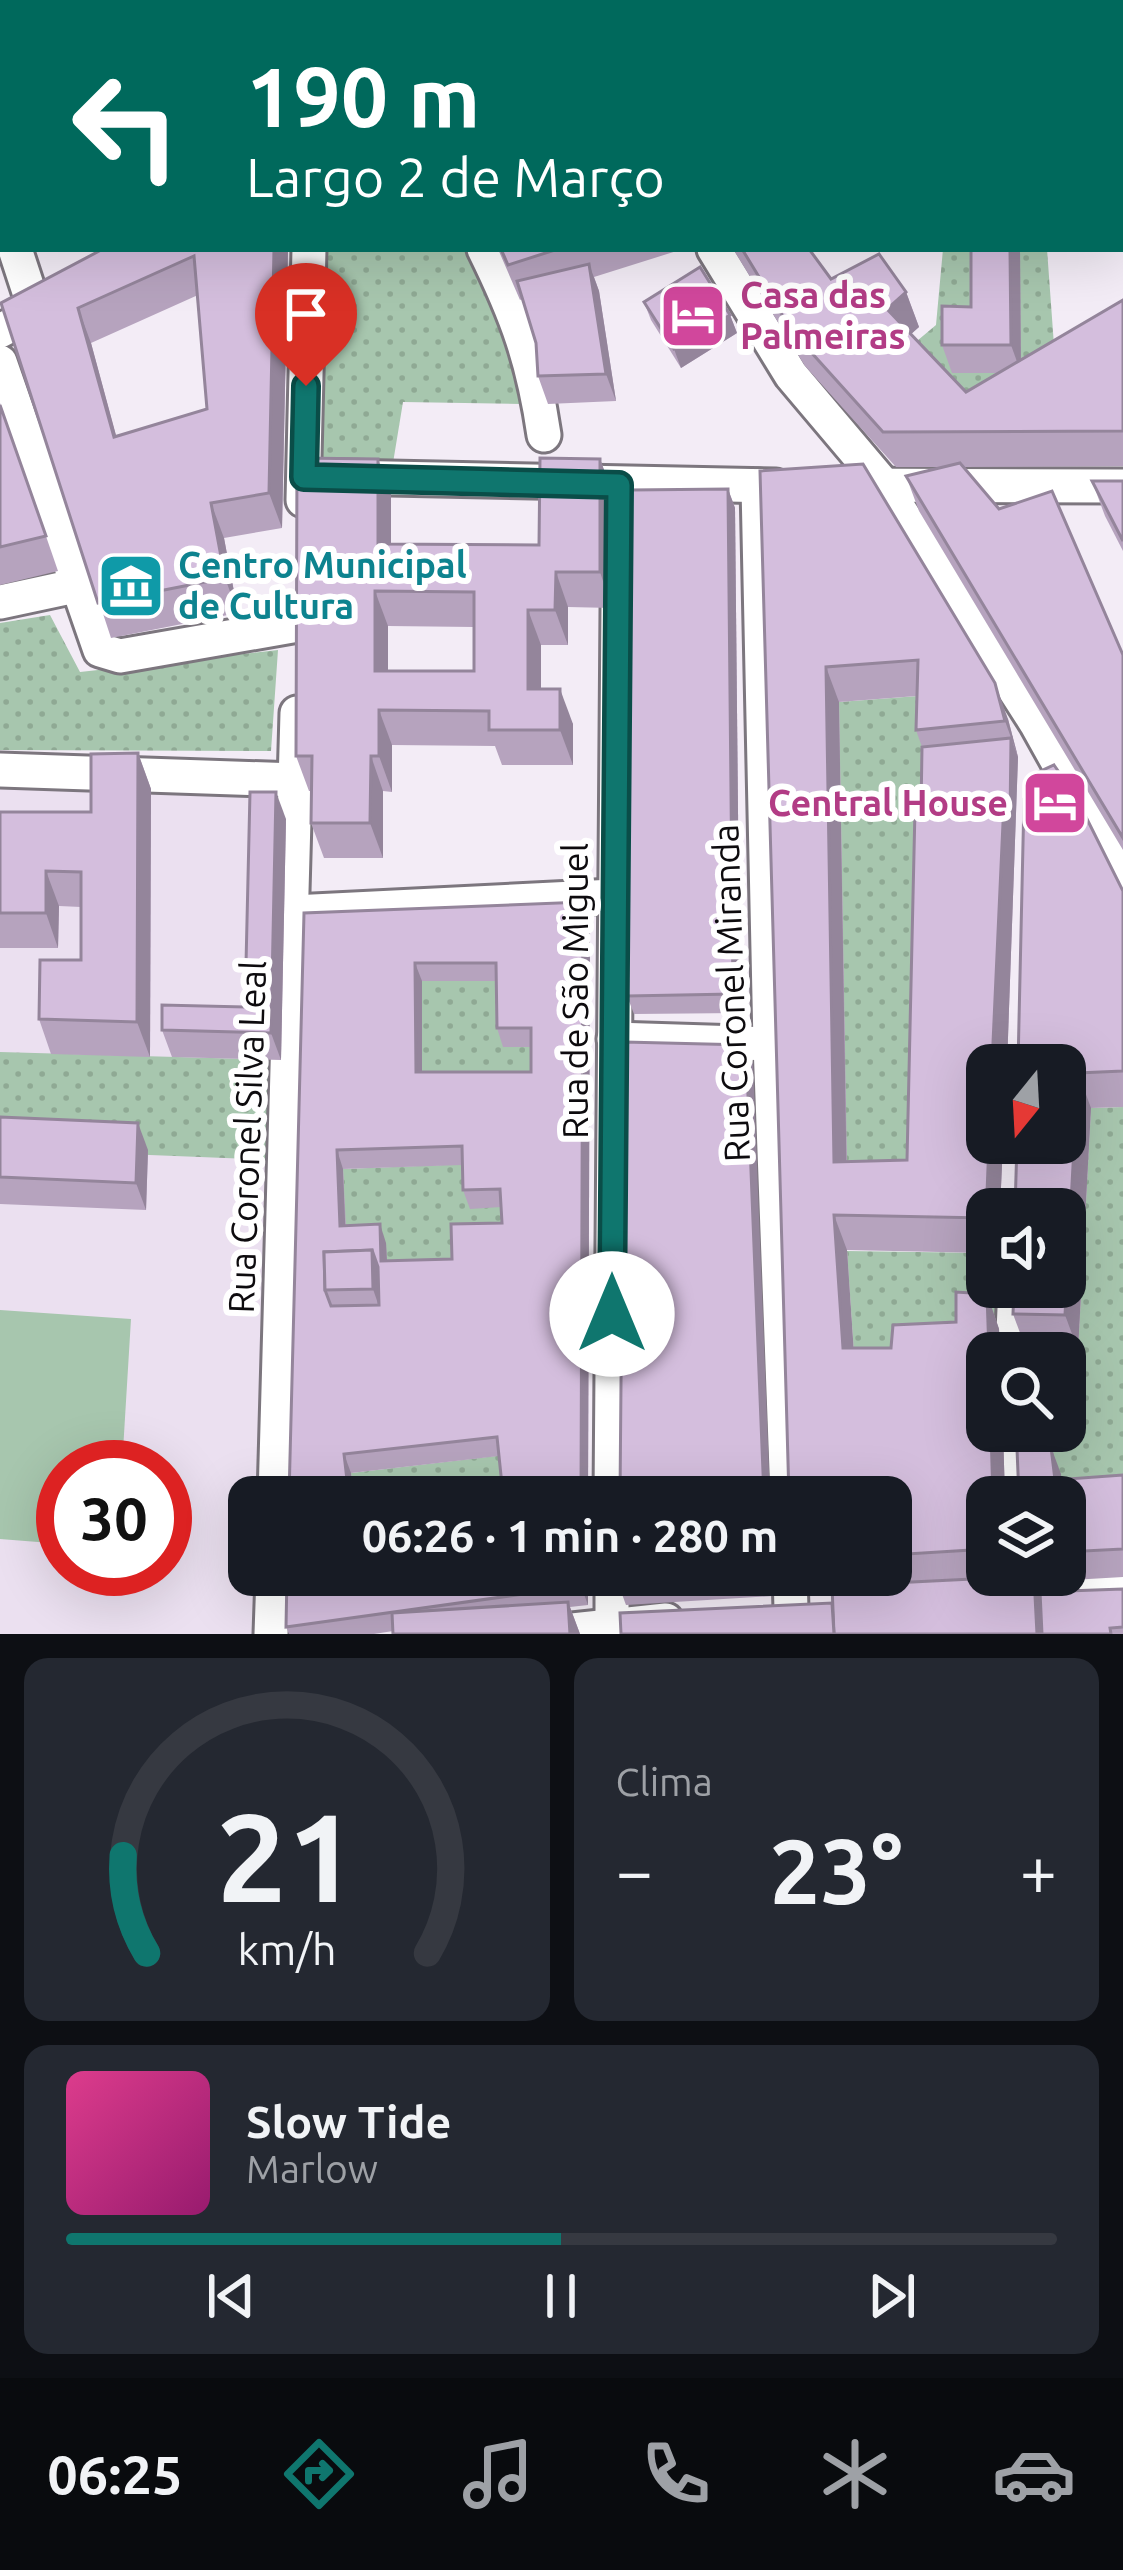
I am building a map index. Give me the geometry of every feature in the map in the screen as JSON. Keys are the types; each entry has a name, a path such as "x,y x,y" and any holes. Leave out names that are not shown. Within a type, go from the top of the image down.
{"street":[{"path":"16,252 36,313"},
{"path":"302,540 309,252"},
{"path":"485,252 520,322 536,374 544,435"},
{"path":"716,252 791,375 883,484 1036,723 1123,879"},
{"path":"0,331 73,292"},
{"path":"0,362 100,650 119,656 298,625"},
{"path":"304,477 619,485 1123,486"},
{"name":"Rua de São Miguel","path":"611,1476 619,485"},
{"name":"Rua Coronel Miranda","path":"758,486 770,1044 786,1476"},
{"name":"Rua Coronel Silva Leal","path":"276,1476 300,583"},
{"path":"0,602 75,586"},
{"path":"1033,792 1036,723"},
{"path":"0,770 296,780"},
{"path":"293,913 614,896"},
{"path":"614,1040 770,1044"},
{"path":"1086,1592 1123,1589"},
{"path":"271,1634 272,1596"},
{"path":"612,1596 612,1629"},
{"path":"791,1596 791,1610"},
{"path":"535,1634 702,1617"}],"shaded area":[{"path":"0,786 286,792 270,1476 228,1476 228,1596 267,1596 266,1634 0,1634"}],"green space":[{"path":"323,252 471,252 505,318 521,404 403,402 392,469 314,465"},
{"path":"943,252 1047,252 1056,373 979,419 911,346 936,325"},
{"path":"50,615 80,672 278,650 271,751 0,750 0,623"},
{"path":"931,695 920,1196 847,1197 839,702"},
{"path":"422,981 503,981 538,1047 538,1091 422,1091"},
{"path":"0,1052 281,1060 278,1160 0,1149"},
{"path":"1123,1107 1123,1503 1086,1499 1086,1476 1027,1476 1026,1452 1086,1452 1086,1332 1079,1332 1080,1308 1086,1308 1091,1108"},
{"path":"468,1164 507,1207 509,1241 459,1278 388,1280 346,1245 343,1169"},
{"path":"847,1251 966,1253 966,1308 999,1308 999,1329 966,1332 966,1341 856,1383"},
{"path":"0,1310 131,1319 124,1440 36,1440 36,1542 0,1539"},
{"path":"504,1455 506,1476 351,1476"}],"building":[{"path":"97,252 274,252 269,493 211,503 225,578 98,603 1,303","holes":["194,256 207,409 114,437 78,308"]},
{"path":"502,252 549,252 508,265"},
{"path":"744,252 811,252 831,279 879,254 906,292 887,309 966,392 1123,300 1123,431 883,432 792,331"},
{"path":"971,252 1010,252 1011,345 942,345 942,306 971,307"},
{"path":"589,264 606,374 538,376 536,343 517,281"},
{"path":"700,267 730,315 674,349 644,302"},
{"path":"0,405 46,536 0,547"},
{"path":"297,458 378,459 378,544 539,545 540,458 600,459 600,572 556,572 555,610 528,610 528,689 560,689 560,730 489,730 489,711 379,710 379,756 371,756 370,823 311,823 312,756 296,756","holes":["375,591 474,592 474,671 375,671"]},
{"path":"960,463 999,509 1052,491 1123,655 1123,838 906,476"},
{"path":"863,464 995,683 1005,721 916,730 918,660 826,667 834,1162 907,1160 915,809 1004,801 993,1044 966,1044 966,1164 988,1164 987,1188 966,1188 966,1218 834,1215 843,1348 891,1348 893,1325 956,1322 956,1292 966,1293 966,1308 987,1308 988,1332 966,1332 966,1452 992,1452 992,1476 966,1476 966,1550 912,1554 912,1476 788,1476 760,471"},
{"path":"1092,481 1123,481 1123,541"},
{"path":"728,489 733,994 627,996 631,490"},
{"path":"1011,738 1010,818 1004,801 921,809 922,747"},
{"path":"138,753 137,1022 39,1019 40,960 81,960 81,872 46,871 46,913 0,913 0,812 91,812 91,754"},
{"path":"1054,765 1063,778 1030,796 1030,776"},
{"path":"1066,777 1123,891 1123,1071 1086,1073 1086,1044 1018,1044 1024,799"},
{"path":"250,792 276,792 271,1033 162,1030 162,1005 245,1007"},
{"path":"583,902 581,1476 501,1476 497,1437 344,1454 347,1476 290,1476 304,913","holes":["415,963 496,963 497,1028 531,1028 531,1072 416,1072","462,1146 463,1190 500,1189 502,1223 451,1224 452,1259 381,1261 380,1224 340,1226 337,1150","372,1250 378,1267 379,1305 331,1306 325,1290 324,1252"]},
{"path":"624,1042 746,1045 763,1476 620,1476"},
{"path":"0,1117 138,1123 136,1183 0,1177"},
{"path":"1016,1164 1073,1164 1072,1188 1016,1188"},
{"path":"372,1250 373,1289 325,1290 324,1252"},
{"path":"1013,1308 1065,1308 1065,1315 1013,1314"},
{"path":"1017,1452 1052,1452 1055,1476 1018,1476"},
{"path":"1123,1475 1123,1549 1086,1551 1086,1478"},
{"path":"966,1579 966,1596 1035,1596 1037,1634 834,1634 832,1596 912,1596 912,1582"},
{"path":"1123,1589 1123,1627 1110,1628 1111,1634 1042,1634 1040,1596 1086,1596 1086,1590"},
{"path":"287,1596 509,1596 286,1627"},
{"path":"568,1602 570,1634 393,1634 392,1613"},
{"path":"832,1603 834,1634 621,1634 620,1613"}],"place":[{"name":"Casa das Palmeiras","path":"693,316"},
{"name":"Centro Municipal de Cultura","path":"131,586"},
{"name":"Central House","path":"1055,803"}],"route":[{"path":"306,386 304,477 619,485 612,1314"}]}
